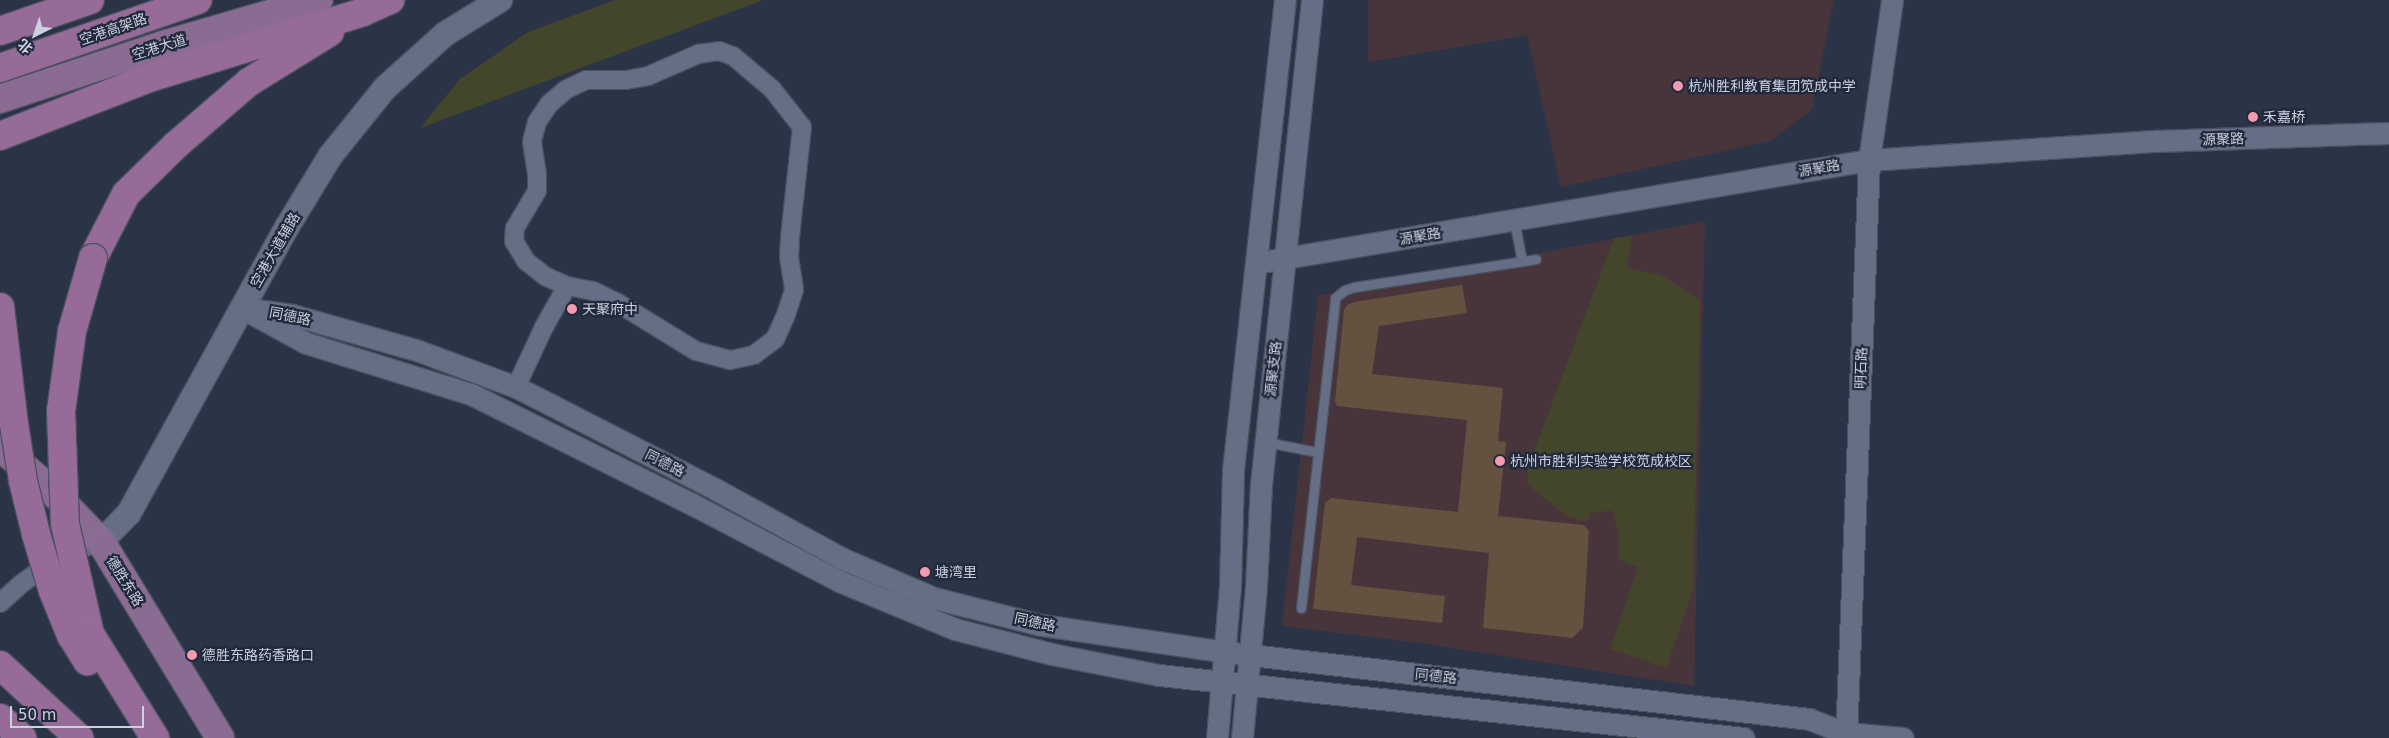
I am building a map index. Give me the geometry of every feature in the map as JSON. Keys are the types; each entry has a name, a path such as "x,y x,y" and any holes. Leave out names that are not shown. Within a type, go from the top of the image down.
{"highway":[{"path":"0,31 90,0"},
{"name":"空港高架路","path":"0,68 198,0"},
{"path":"0,136 152,77 363,12 390,0"},
{"path":"155,738 90,634 66,524 61,411 72,331 93,258 126,194 176,145 249,82 363,12"},
{"path":"0,307 23,481 53,592 71,635 98,679 145,738"},
{"path":"0,665 79,738"},
{"path":"0,718 22,738"}],"main road":[{"name":"空港大道","path":"0,99 163,45 319,0"},
{"name":"空港大道辅路","path":"100,542 129,513 242,308 331,155 385,88 445,34 500,0"},
{"name":"德胜东路","path":"0,447 50,489 100,542 220,738"}],"street":[{"name":"源聚支路","path":"1217,738 1230,587 1233,470 1285,0"},
{"name":"源聚支路","path":"1242,738 1266,442 1312,0"},
{"name":"明石路","path":"1846,735 1869,160 1892,0"},
{"path":"719,51 733,56 772,89 802,127 789,257 794,290 786,317 774,339 754,355 730,360 696,351 618,303 593,291 567,286 545,276 526,261 514,240 515,228 537,191 537,174 532,141 537,122 549,104 567,89 586,80 626,80 648,76 698,54 719,51"},
{"name":"源聚路","path":"1256,263 1869,160 2157,141 2389,134"},
{"path":"516,386 544,327 567,286"},
{"name":"同德路","path":"242,308 293,315 419,351 516,386 717,490 841,558 934,598 1041,625 1225,652 1810,719 1846,735"},
{"name":"同德路","path":"242,308 306,343 471,394 674,495 839,581 955,628 1052,654 1159,675 1744,738"},
{"path":"0,603 21,584 61,555 100,542"},
{"name":"同德路","path":"1820,738 1846,735 1903,738"}],"lane":[{"path":"1514,220 1522,261"},
{"path":"1301,608 1332,305 1338,294 1354,288 1536,259"},
{"path":"1266,442 1317,452"}],"shaded area":[{"name":"杭州胜利教育集团笕成中学","path":"1368,0 1834,0 1812,110 1770,141 1561,187 1527,35 1368,62"},
{"name":"杭州市胜利实验学校笕成校区","path":"1705,221 1694,686 1428,644 1282,626 1318,296"}],"green space":[{"path":"615,0 763,0 420,128 460,79 528,32"},
{"path":"1632,236 1627,268 1661,275 1700,300 1693,590 1666,668 1610,649 1638,567 1619,560 1619,533 1612,510 1588,514 1590,519 1585,521 1567,516 1527,484 1528,467 1614,238"}],"building":[{"path":"1462,285 1467,313 1379,326 1372,374 1503,388 1498,441 1506,442 1498,516 1584,525 1589,531 1583,628 1572,638 1483,628 1489,553 1357,537 1351,585 1445,596 1442,623 1313,609 1325,503 1331,498 1458,512 1467,420 1337,406 1335,401 1344,310 1347,305 1354,302"}],"place":[{"name":"杭州胜利教育集团笕成中学","path":"1678,86"},
{"name":"禾嘉桥","path":"2253,117"},
{"name":"天聚府中","path":"572,309"},
{"name":"杭州市胜利实验学校笕成校区","path":"1500,461"},
{"name":"塘湾里","path":"925,572"},
{"name":"德胜东路药香路口","path":"192,655"}]}
